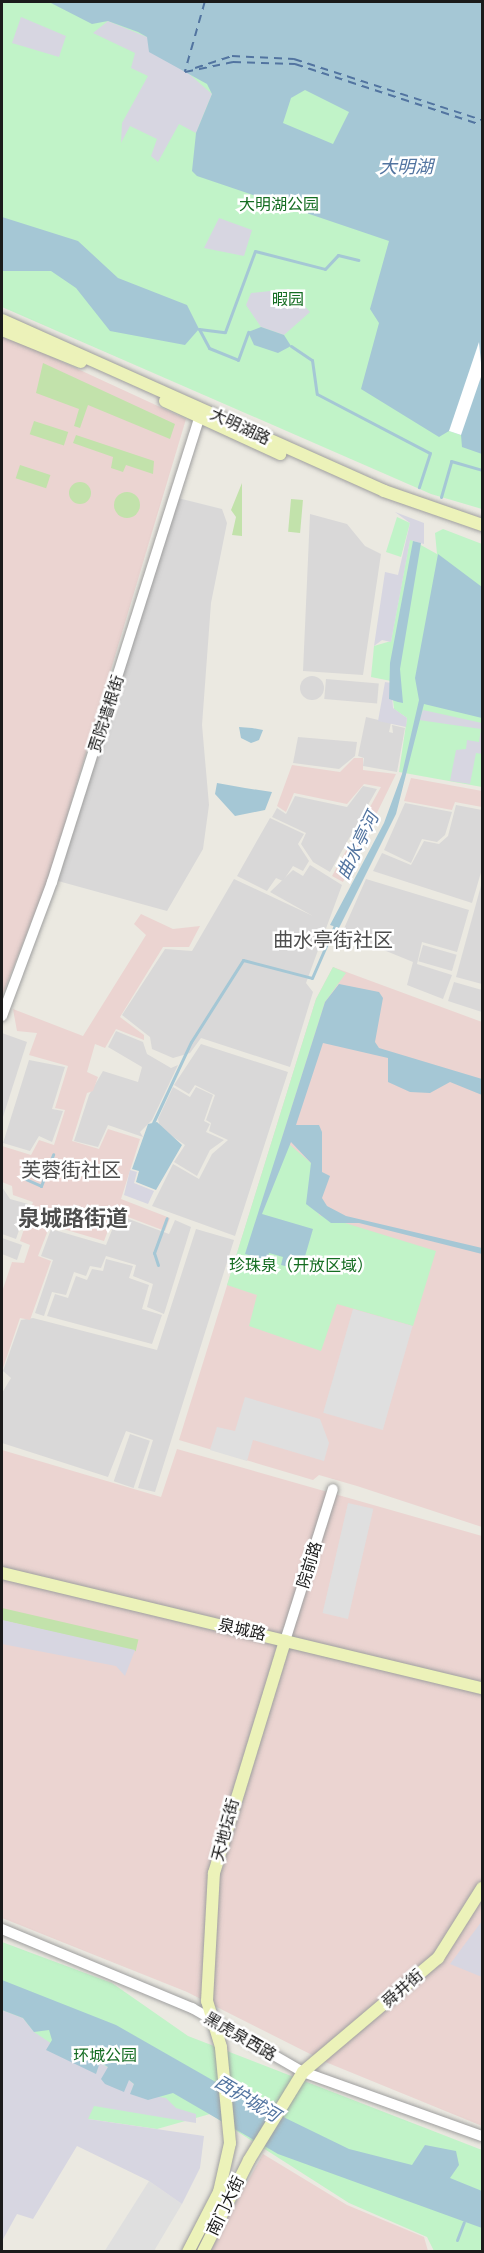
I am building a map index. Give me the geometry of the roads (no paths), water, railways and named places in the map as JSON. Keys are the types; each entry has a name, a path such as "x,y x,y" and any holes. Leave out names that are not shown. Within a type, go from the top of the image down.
{"main road":[{"name":"大明湖路","path":"2,320 373,494 483,534"},
{"name":"大明湖路","path":"2,330 384,491 483,525"},
{"name":"泉城路","path":"2,1573 483,1688"},
{"name":"天地坛街","path":"216,2026 207,2001 214,1873 285,1641"},
{"name":"舜井街","path":"303,2072 438,1958 483,1888"},
{"name":"南门大街","path":"188,2252 227,2167 221,2047 216,2026"},
{"name":"南门大街","path":"203,2252 249,2160 286,2095 303,2072"}],"street":[{"name":"贡院墙根街","path":"2,1016 66,838 200,414"},
{"name":"院前路","path":"285,1641 333,1489"},
{"name":"黑虎泉西路","path":"2,1929 112,1971 192,2008 216,2026 303,2072 483,2136"}],"water":[{"name":"大明湖","path":"49,2 482,2 482,454 462,447 461,435 449,431 439,437 361,389 379,323 370,309 389,241 197,176 192,171 196,133 212,94 207,84 149,52 147,37 138,32 108,21 92,24","holes":["305,90 349,112 333,144 283,123 291,98"]},
{"path":"2,217 78,241 118,278 187,305 199,329 185,345 110,331 76,288 51,271 2,271"},
{"path":"261,327 284,335 291,346 278,353 254,345 248,332"},
{"path":"413,541 421,543 400,669 403,703 389,699 390,663"},
{"path":"438,554 482,587 482,718 424,704 396,814 339,928 330,925 384,823 402,774 419,700 415,678"},
{"path":"239,727 263,730 259,740 251,743 241,738"},
{"path":"217,783 272,792 265,810 235,816 215,794"},
{"path":"339,984 379,992 383,998 375,1042 379,1048 482,1079 482,1095 450,1082 430,1093 410,1092 388,1082 388,1058 323,1043 296,1125 319,1125 322,1132 322,1172 330,1176 322,1198 327,1206 346,1216 482,1248 482,1254 359,1223 331,1223 306,1204 311,1163 291,1142 262,1214 313,1229 301,1270 281,1265 283,1257 269,1253 267,1260 245,1254 325,1002"},
{"path":"157,1122 182,1145 156,1190 136,1182 139,1171 132,1169 148,1124"},
{"path":"2,1980 116,2025 242,2097 349,2149 412,2165 425,2145 456,2151 459,2165 450,2178 482,2191 482,2228 278,2154 173,2093 148,2100 130,2094 134,2084 129,2080 124,2092 105,2084 101,2079 108,2067 100,2062 96,2074 46,2050 52,2040 49,2030 34,2032 23,2018 2,2010"}],"waterway":[{"path":"199,329 225,332 255,251 325,269 338,255 358,260"},
{"path":"199,329 209,348 238,360 248,332"},
{"path":"291,346 312,360 317,394 430,453 419,487"},
{"path":"441,497 451,461 482,470"},
{"name":"曲水亭河","path":"312,978 335,925"},
{"path":"153,1123 191,1042 243,960 312,978"},
{"path":"21,1177 41,1186 53,1154"},
{"path":"158,1265 154,1253 167,1218"},
{"path":"457,2240 464,2222"}],"district":[{"name":"曲水亭街社区","path":"333,940"},
{"name":"芙蓉街社区","path":"71,1170"},
{"name":"泉城路街道","path":"73,1219"}],"park label":[{"name":"大明湖公园","path":"279,205"},
{"name":"暇园","path":"288,300"},
{"name":"珍珠泉（开放区域）","path":"301,1266"},
{"name":"环城公园","path":"105,2056"}],"water label":[{"name":"西护城河","path":"247,2099"}]}
